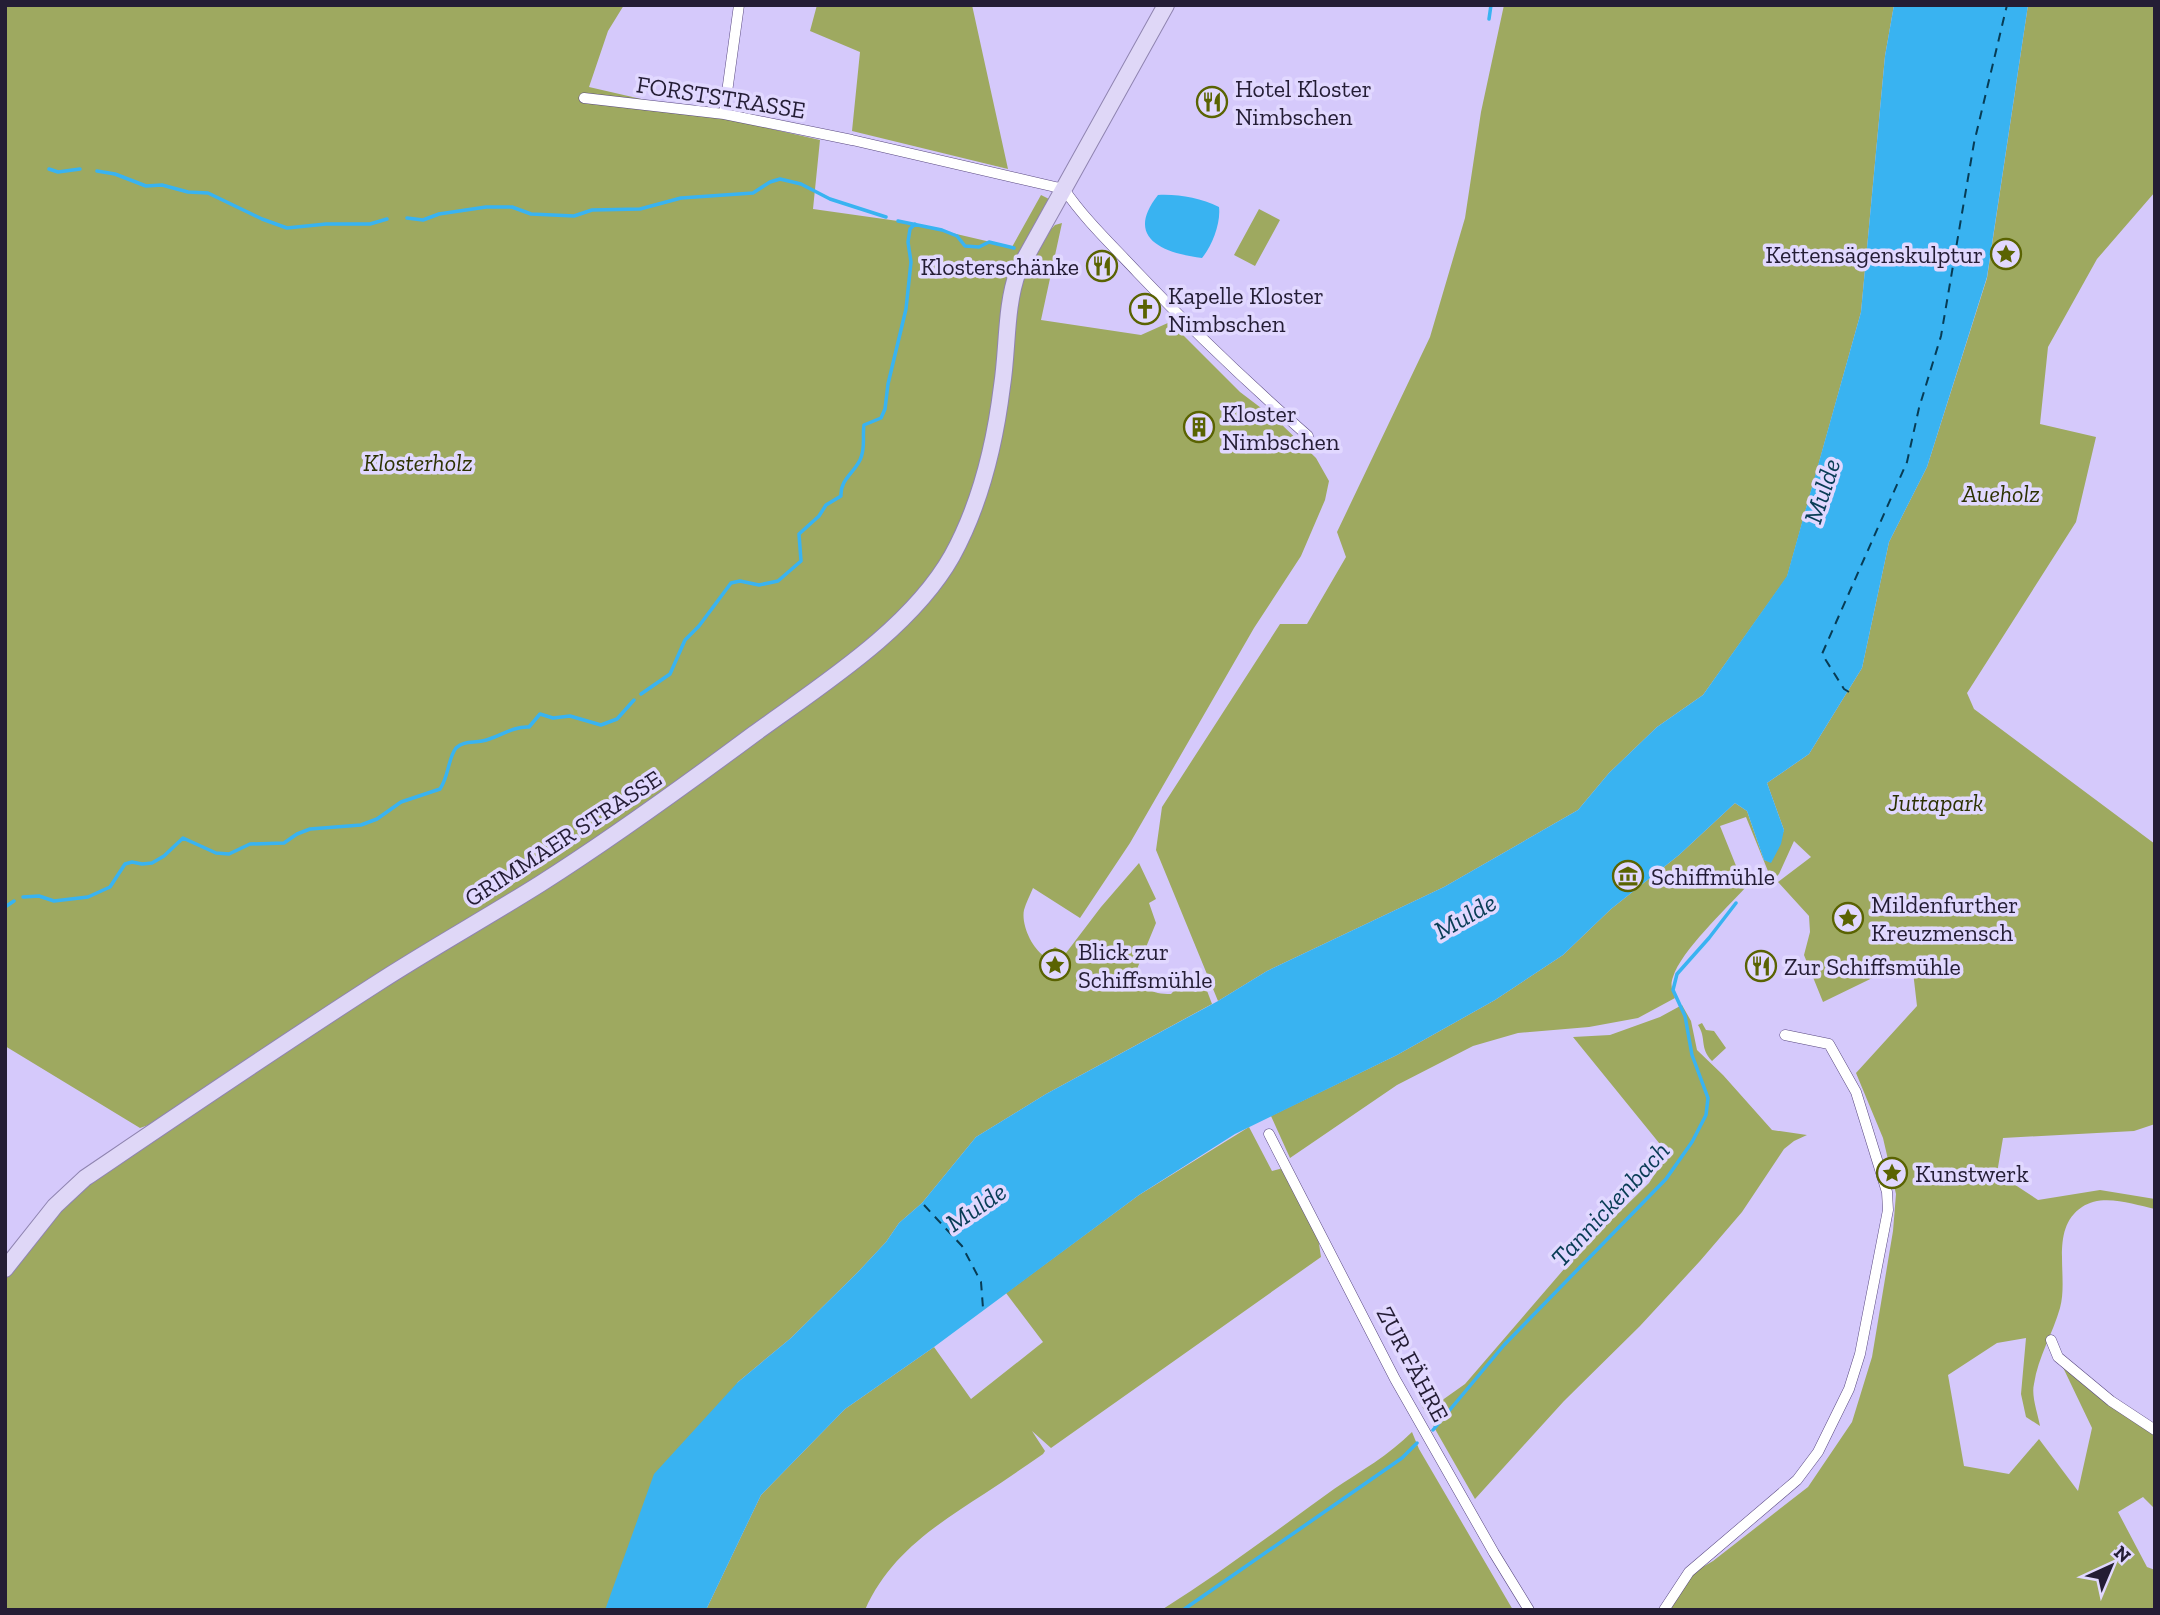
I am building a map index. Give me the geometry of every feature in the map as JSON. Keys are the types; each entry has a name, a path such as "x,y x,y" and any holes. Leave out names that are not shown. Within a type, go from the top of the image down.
{"main road":[{"name":"GRIMMAER STRASSE","path":"5,1269 55,1206 85,1178 377,983 599,845 781,714 903,618 931,587 950,559 973,508 997,420 1011,296 1018,271 1166,5"}],"street":[{"path":"724,114 739,5"},
{"name":"FORSTSTRASSE","path":"584,98 724,114 852,140 1063,189"},
{"path":"1063,189 1097,231 1186,323 1308,436"},
{"path":"1664,1610 1689,1572 1797,1480 1818,1452 1849,1389 1866,1328 1888,1210 1885,1182 1856,1093 1829,1044 1785,1035"},
{"name":"ZUR FÄHRE","path":"1269,1134 1395,1379 1529,1610"},
{"path":"2051,1340 2058,1357 2111,1401 2155,1430"}],"green space":[{"name":"Klosterholz","path":"5,5 624,5 608,31 589,87 820,140 813,209 905,222 1012,247 1041,195 1049,199 1021,252 991,419 976,480 953,541 917,596 854,653 643,809 163,1120 140,1128 5,1046"},
{"path":"817,5 972,5 1008,169 852,131 860,52 810,31"},
{"path":"1504,5 1894,5 1885,56 1861,312 1787,577 1703,695 1657,727 1609,773 1578,810 1444,887 1267,971 1218,1001 1156,850 1162,807 1280,624 1307,624 1346,557 1337,532 1430,337 1465,218 1481,112"},
{"path":"2028,5 2155,5 2155,192 2097,259 2048,347 2040,424 2096,437 2076,522 1967,693 1974,709 2155,844 2155,1124 2134,1131 2003,1138 1997,1173 2038,1200 2100,1190 2155,1199 2155,1209 2108,1200 2090,1203 2072,1216 2063,1240 2060,1308 2039,1364 2033,1389 2040,1426 2026,1417 2021,1394 2026,1338 1997,1343 1948,1375 1964,1466 2009,1474 2039,1439 2078,1491 2092,1428 2058,1357 2155,1430 2155,1509 2143,1497 2118,1512 2147,1567 2155,1570 2155,1610 1664,1610 1691,1574 1713,1561 1808,1487 1852,1422 1872,1357 1893,1231 1896,1194 1883,1138 1856,1073 1917,1006 1912,963 1893,968 1823,1002 1804,955 1810,932 1809,916 1778,882 1811,857 1794,841 1779,874 1772,881 1746,817 1720,826 1745,888 1685,955 1673,977 1672,990 1675,998 1638,1018 1589,1027 1518,1033 1473,1046 1397,1085 1290,1158 1271,1116 1397,1055 1495,1000 1563,955 1611,909 1679,855 1735,803 1747,811 1764,860 1771,862 1784,830 1767,783 1809,754 1862,668 1889,542 1927,467 1987,278"},
{"path":"1259,209 1280,220 1255,266 1234,255"},
{"path":"1062,223 1041,320 1141,335 1170,322 1240,392 1277,420 1316,458 1329,481 1325,500 1301,556 1254,628 1130,843 1080,918 1033,888 1024,910 1026,929 1040,952 1044,956 1055,947 1066,953 1139,863 1156,899 1149,903 1156,923 1137,969 1142,981 1148,989 1171,994 1181,983 1185,973 1195,992 1206,988 1212,1004 1046,1094 976,1137 922,1203 899,1223 886,1242 858,1272 791,1338 738,1382 605,1610 5,1610 5,1278 79,1189 833,682 964,545 1018,288 1039,242 1055,225"},
{"path":"1682,1005 1691,1021 1697,1050 1772,1130 1807,1135 1784,1149 1742,1212 1700,1261 1640,1326 1564,1401 1475,1499 1419,1401 1426,1404 1441,1401 1465,1384 1577,1254 1649,1183 1668,1154 1573,1037 1610,1035 1660,1017"},
{"path":"1702,1023 1706,1030 1714,1031 1726,1048 1712,1061 1698,1025"},
{"path":"1249,1127 1272,1171 1287,1167 1316,1224 1321,1257 1051,1448 1032,1431 1045,1451 1043,1454 949,1517 916,1543 887,1573 865,1610 706,1610 761,1495 845,1409 934,1347 971,1399 1043,1342 1006,1293 1139,1195"},
{"path":"1412,1432 1419,1449 1513,1610 1163,1609 1228,1566 1384,1455"}],"water":[{"name":"Mulde","path":"1894,5 2028,5 1987,277 1927,467 1889,542 1862,668 1809,754 1767,783 1784,830 1781,844 1771,863 1764,860 1747,811 1735,803 1679,855 1611,909 1563,955 1495,1000 1397,1055 1235,1134 1139,1195 934,1347 845,1409 761,1495 706,1610 605,1610 654,1474 738,1382 791,1338 858,1272 886,1242 899,1223 922,1203 976,1137 1046,1094 1218,1001 1267,971 1444,887 1578,810 1609,773 1657,727 1703,695 1787,576 1861,312 1885,56"},
{"path":"1158,195 1189,197 1219,207 1215,234 1202,258 1162,247 1147,233 1145,222"}],"waterway":[{"path":"1489,19 1491,5"},
{"path":"49,169 58,172 80,169"},
{"path":"97,171 115,174 146,186 162,185 188,192 208,193 287,228 326,224 370,224 387,219"},
{"path":"407,218 423,220 439,214 486,207 512,207 531,214 574,216 592,210 640,209 681,198 753,193 780,179 801,184 830,199 886,217"},
{"path":"898,221 942,230 957,236 965,246 979,247 989,242 1014,248"},
{"path":"641,694 670,674 685,640 699,626 731,583 740,581 759,585 778,581 801,561 799,534 819,516 826,505 841,496 845,481 862,456 864,425 881,418 885,409 888,384 906,309 911,262 908,242 910,229 915,224"},
{"path":"23,897 39,896 54,901 88,897 110,887 125,864 152,863 183,838 216,853 229,854 250,844 284,843 310,829 361,825 377,819 401,802 440,789 453,752 462,744 529,727 540,714 553,718 570,716 601,725 617,719 634,700"},
{"path":"5,907 14,901"},
{"name":"Tannickenbach","path":"1433,1430 1504,1345 1666,1179 1692,1142 1706,1115 1708,1098 1692,1055 1685,1016 1673,990 1677,974 1736,903"},
{"name":"Tannickenbach","path":"1183,1610 1402,1458 1417,1443"}],"ferry route":[{"path":"1849,692 1844,689 1822,654 1907,462 1919,408 1941,336 1974,143 2007,5"},
{"path":"924,1205 962,1246 981,1282 983,1308"}],"place":[{"name":"Hotel Kloster Nimbschen","path":"1212,102"},
{"name":"Kettensägenskulptur","path":"2006,254"},
{"name":"Klosterschänke","path":"1102,266"},
{"name":"Kapelle Kloster Nimbschen","path":"1145,309"},
{"name":"Kloster Nimbschen","path":"1199,427"},
{"name":"Schiffmühle","path":"1628,876"},
{"name":"Mildenfurther Kreuzmensch","path":"1848,918"},
{"name":"Blick zur Schiffsmühle","path":"1055,965"},
{"name":"Zur Schiffsmühle","path":"1761,966"},
{"name":"Kunstwerk","path":"1892,1173"}],"park label":[{"name":"Aueholz","path":"2001,493"},
{"name":"Juttapark","path":"1936,802"}]}
